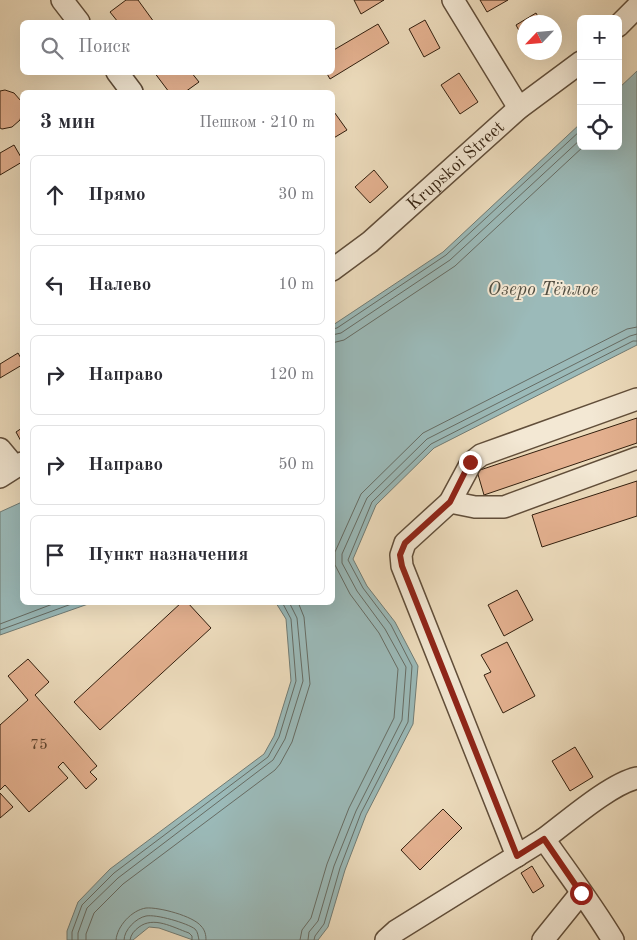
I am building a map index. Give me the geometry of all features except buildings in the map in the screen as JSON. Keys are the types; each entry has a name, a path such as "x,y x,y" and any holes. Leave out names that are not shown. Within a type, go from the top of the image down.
{"street":[{"path":"62,0 77,20"},
{"path":"452,0 519,108"},
{"path":"622,22 637,8"},
{"name":"Krupskoi Street","path":"335,268 370,242 519,108 577,65"},
{"path":"119,75 130,90"},
{"path":"517,856 402,566 400,555 405,543 450,502 470,462 481,455 637,399"},
{"path":"0,449 12,469"},
{"path":"450,502 475,507 504,506 637,458"},
{"path":"386,940 396,931 544,839 598,798 637,778"},
{"path":"544,839 596,913 612,940"},
{"path":"543,940 581,893"}],"water":[{"name":"Озеро Тёплое","path":"637,71 637,345 434,448 376,505 353,559 367,586 395,622 418,666 413,724 366,815 345,870 328,927 318,940 193,940 159,928 149,927 133,940 67,940 67,931 78,902 110,869 264,754 274,736 291,681 286,619 277,605 335,605 335,324 443,252 577,127 577,150 622,150 622,85"},
{"path":"20,503 20,605 85,605 0,635 0,512"}],"route":[{"path":"470,462 450,502 405,543 400,555 402,566 517,856 544,839 581,893"}]}
